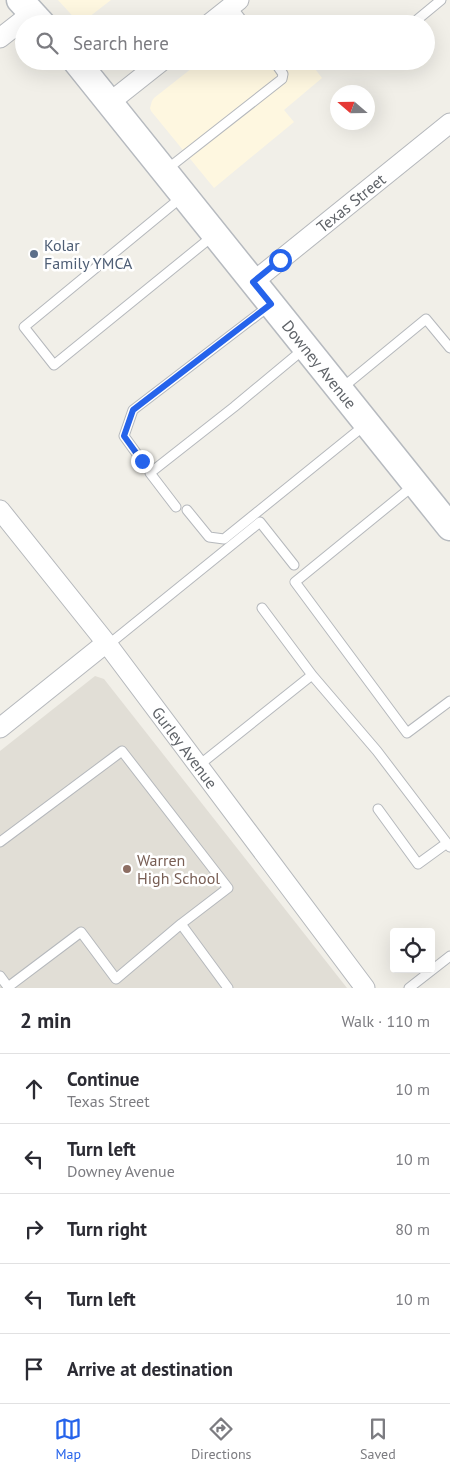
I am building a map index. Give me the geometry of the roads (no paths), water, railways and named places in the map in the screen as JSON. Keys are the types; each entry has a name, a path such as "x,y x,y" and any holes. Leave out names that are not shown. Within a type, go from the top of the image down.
{"main road":[{"name":"Downey Avenue","path":"83,70 163,172 450,527"}],"street":[{"path":"220,15 235,3"},
{"path":"0,38 15,25"},
{"path":"110,103 151,70"},
{"name":"Texas Street","path":"253,282 450,123"},
{"name":"Gurley Avenue","path":"0,510 107,644 365,988"},
{"path":"0,728 107,644"}],"lane":[{"path":"423,15 441,0"},
{"path":"235,3 241,15"},
{"path":"163,172 282,79 283,74 280,70"},
{"path":"183,195 24,327 54,365 214,235"},
{"path":"142,461 124,436 133,410 271,304"},
{"path":"340,390 426,319 450,348"},
{"path":"176,506 150,473 234,408 305,348"},
{"path":"187,510 210,537 224,539 367,424"},
{"path":"415,484 295,582 407,733 450,701"},
{"path":"107,644 260,522 294,565"},
{"path":"262,608 312,675 377,750 449,845 418,864 378,809"},
{"path":"198,766 312,675"},
{"path":"0,842 122,750 228,888 116,979 81,932 8,987 0,976"},
{"path":"182,924 228,988"},
{"path":"409,988 450,956"}],"place":[{"name":"Kolar Family YMCA","path":"34,254"},
{"name":"Warren High School","path":"127,869"}]}
